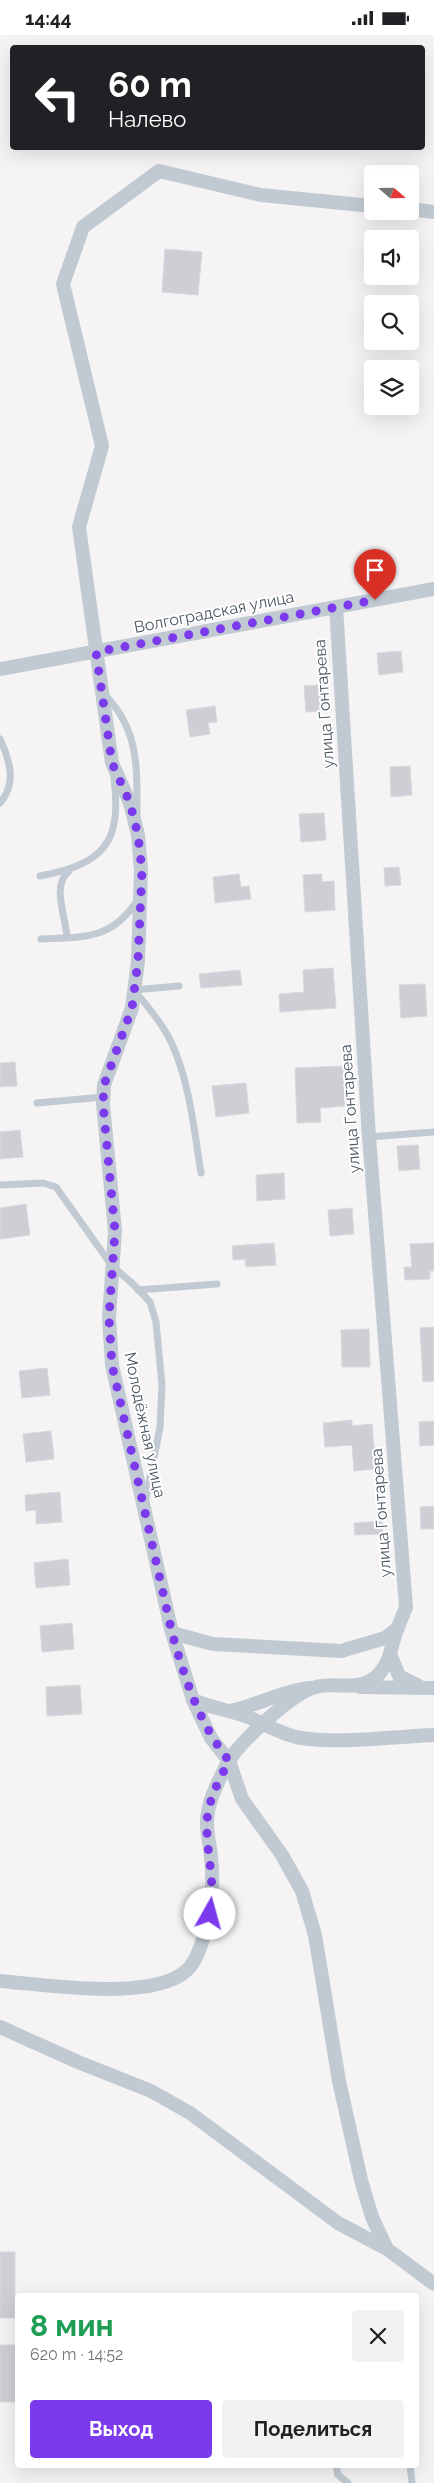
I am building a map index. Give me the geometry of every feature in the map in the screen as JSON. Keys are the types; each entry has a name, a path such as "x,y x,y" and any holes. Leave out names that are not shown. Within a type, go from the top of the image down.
{"street":[{"name":"Молодёжная улица","path":"364,205 261,195 159,171 83,227 62,284 102,446 79,527 112,763 130,803 138,835 142,895 138,961 132,1008 104,1085 103,1097 115,1231 109,1317 112,1365 172,1633 193,1700 211,1738 229,1761 242,1799 282,1855 302,1891 315,1935 339,2081 361,2180 372,2217 387,2249"},
{"path":"419,210 434,212"},
{"name":"Волгоградская улица","path":"0,669 434,589"},
{"name":"улица Гонтарева","path":"336,607 370,1137 406,1607 398,1627"},
{"path":"172,1633 213,1644 341,1651 385,1639 398,1627"},
{"path":"353,1687 369,1682 380,1673 391,1656 398,1627"},
{"path":"391,1656 399,1676 429,1688"},
{"path":"230,1711 252,1706 290,1691 315,1687 429,1688"},
{"path":"0,1981 108,1990 152,1984 179,1976 195,1961 206,1931 213,1898 207,1822 213,1791 229,1761 251,1734 287,1704 315,1687"},
{"path":"193,1700 212,1708 230,1711 299,1737 327,1740 434,1735"},
{"path":"2,2028 151,2091 190,2113 338,2223 387,2249 434,2284"}],"lane":[{"path":"101,691 119,710 128,728 137,776 138,835"},
{"path":"0,739 11,774 10,784 0,803"},
{"path":"67,938 59,885 62,877 71,869 90,859 105,846 113,831 117,815 112,763"},
{"path":"40,876 71,869"},
{"path":"41,939 87,937 114,927 128,915 142,895"},
{"path":"134,990 179,986"},
{"path":"134,990 162,1025 172,1044 191,1107 200,1173"},
{"path":"37,1103 103,1097"},
{"path":"370,1137 434,1131"},
{"path":"0,1185 43,1183 56,1187 112,1266 150,1302 156,1322 162,1385 160,1427 144,1506"},
{"path":"138,1290 217,1284"},
{"path":"337,2468 338,2475 348,2483"},
{"path":"410,2468 412,2483"}],"building":[{"path":"165,249 202,252 198,295 162,292"},
{"path":"401,651 403,672 379,675 377,653"},
{"path":"323,685 325,711 306,712 304,686"},
{"path":"215,706 217,722 208,723 210,734 190,737 186,710"},
{"path":"410,766 412,795 391,797 390,767"},
{"path":"324,813 326,840 301,842 299,814"},
{"path":"399,867 401,885 385,886 384,868"},
{"path":"239,874 241,887 249,886 251,899 215,903 213,877"},
{"path":"322,874 322,882 334,881 335,910 305,912 303,875"},
{"path":"333,968 336,1008 280,1012 279,994 304,992 303,970"},
{"path":"240,970 242,985 201,988 199,974"},
{"path":"425,984 427,1016 401,1018 399,985"},
{"path":"15,1062 17,1086 0,1087 0,1063"},
{"path":"343,1066 345,1106 320,1108 321,1122 297,1123 295,1068"},
{"path":"246,1083 249,1113 216,1117 212,1086"},
{"path":"20,1130 23,1157 0,1159 0,1132"},
{"path":"418,1145 420,1169 399,1171 397,1146"},
{"path":"284,1173 285,1199 257,1201 256,1175"},
{"path":"26,1204 30,1235 0,1239 0,1208"},
{"path":"352,1208 354,1234 330,1236 328,1210"},
{"path":"274,1243 276,1265 246,1267 245,1259 233,1260 232,1246"},
{"path":"434,1243 434,1271 430,1271 430,1279 405,1280 404,1267 412,1267 410,1244"},
{"path":"434,1327 434,1381 423,1382 420,1328"},
{"path":"369,1329 370,1367 342,1367 341,1330"},
{"path":"47,1368 50,1395 22,1398 19,1371"},
{"path":"352,1420 352,1426 372,1424 376,1469 354,1471 352,1445 325,1447 323,1423"},
{"path":"434,1421 434,1445 420,1446 419,1422"},
{"path":"51,1431 54,1459 26,1462 23,1434"},
{"path":"60,1492 62,1522 36,1524 36,1510 26,1511 25,1495"},
{"path":"434,1506 434,1529 421,1529 420,1507"},
{"path":"382,1521 383,1534 355,1535 354,1523"},
{"path":"68,1559 70,1585 36,1588 34,1563"},
{"path":"72,1623 74,1649 42,1652 40,1626"},
{"path":"80,1685 82,1714 47,1716 46,1687"},
{"path":"0,2252 15,2252 15,2318 0,2318"},
{"path":"0,2345 15,2345 15,2402 0,2402"}],"route":[{"path":"210,1914 213,1898 207,1822 213,1791 229,1761 211,1738 183,1673 172,1633 112,1365 109,1317 115,1231 103,1104 104,1085 132,1008 138,961 142,905 142,871 138,835 130,803 112,763 96,652 375,600"}]}
